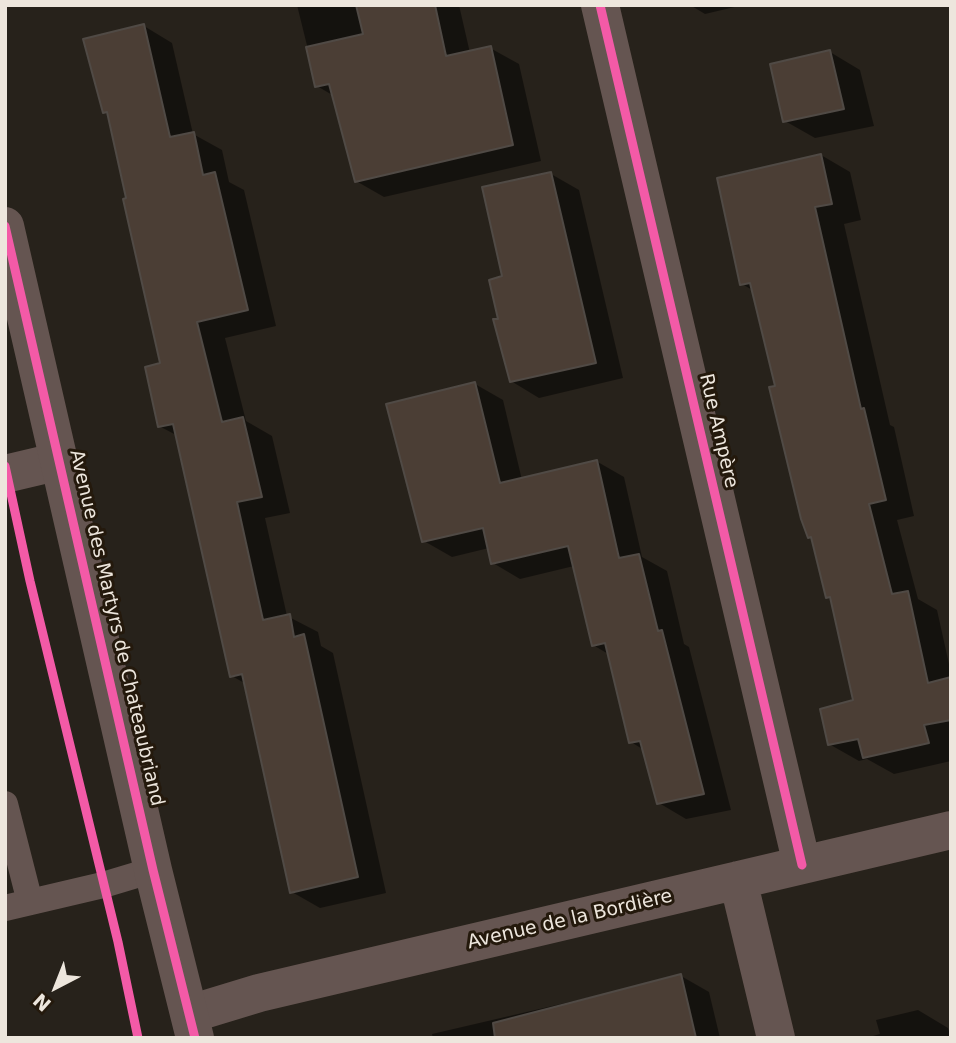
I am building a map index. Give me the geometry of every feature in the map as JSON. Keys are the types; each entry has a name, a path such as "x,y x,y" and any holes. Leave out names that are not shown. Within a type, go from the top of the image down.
{"street":[{"name":"Rue Ampère","path":"600,5 803,865"},
{"name":"Avenue des Martyrs de Chateaubriand","path":"5,226 153,870 192,1026"},
{"path":"5,474 60,461"},
{"name":"Avenue de la Bordière","path":"192,1026 259,993 951,830"},
{"path":"738,880 776,1038"}],"lane":[{"path":"5,804 17,905 153,870"}],"building":[{"path":"356,5 435,5 446,56 491,46 513,145 355,182 329,84 315,87 306,47 363,34"},
{"path":"144,24 170,137 194,132 203,175 215,172 248,310 197,322 222,422 243,417 262,497 237,502 263,620 290,614 294,637 304,634 358,877 290,893 242,674 230,677 173,424 158,427 145,367 160,363 123,199 126,198 107,112 103,113 83,39"},
{"path":"830,50 844,109 783,122 770,64"},
{"path":"821,154 832,204 815,207 861,409 864,408 886,500 869,504 892,594 908,591 928,683 951,677 951,720 924,725 929,743 863,758 858,739 828,745 820,709 853,700 830,597 826,598 811,537 808,538 801,519 769,387 775,386 750,283 740,285 717,178"},
{"path":"551,172 596,363 510,382 493,319 498,319 489,280 502,276 482,187"},
{"path":"475,382 500,483 597,460 619,558 639,554 658,631 662,630 704,794 657,804 640,741 629,743 605,643 592,646 568,546 491,564 483,528 422,542 386,404"},
{"path":"681,974 696,1038 495,1038 493,1023"}],"cycle path":[{"path":"600,5 802,865"},
{"path":"5,226 153,870 195,1038"},
{"path":"5,466 30,581 118,942 138,1038"}]}
